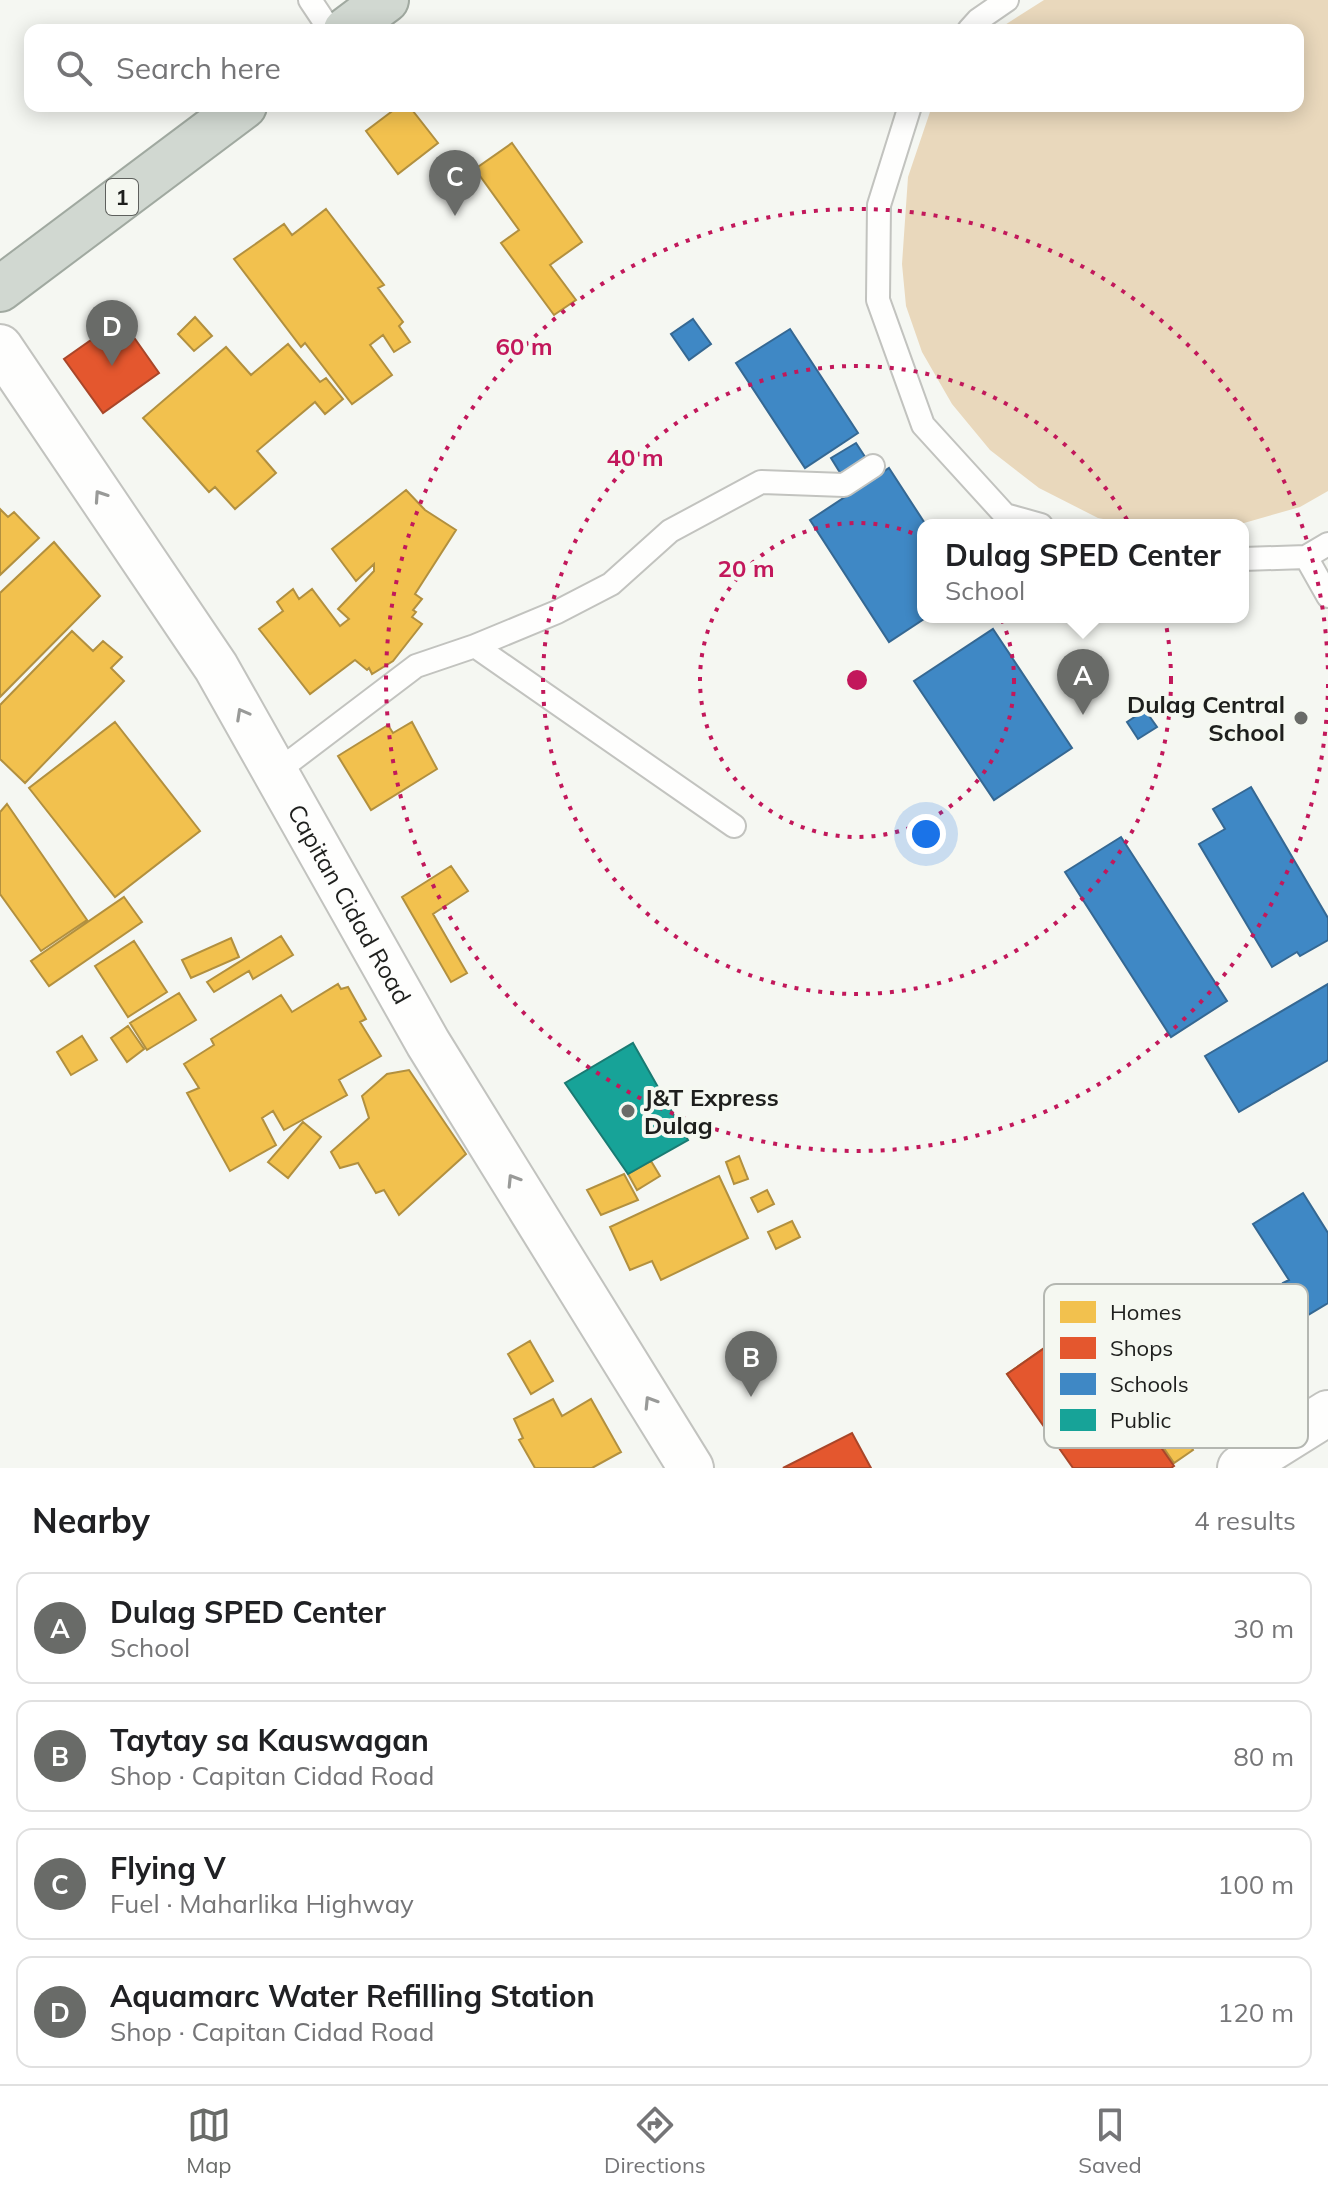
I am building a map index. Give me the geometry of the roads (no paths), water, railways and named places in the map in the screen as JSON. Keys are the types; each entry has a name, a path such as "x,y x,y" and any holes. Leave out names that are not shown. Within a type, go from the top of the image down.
{"highway":[{"path":"354,24 386,0"},
{"name":"1","path":"0,289 236,112"}],"street":[{"name":"Capitan Cidad Road","path":"0,347 216,667 428,1043 691,1468"},
{"path":"1308,1426 1328,1413"},
{"path":"1240,1468 1272,1448"}],"lane":[{"path":"310,0 326,24"},
{"path":"974,24 1007,0"},
{"path":"908,112 879,205 878,300 923,425 1005,515 1019,519"},
{"path":"275,773 416,666 475,646 557,612 611,584 670,531 761,482 844,485 873,466"},
{"path":"1249,559 1306,557 1328,544"},
{"path":"1306,557 1328,596"},
{"path":"475,646 734,826"}],"place":[{"name":"Flying V","path":"455,216"},
{"name":"Aquamarc Water Refilling Station","path":"112,366"},
{"name":"Dulag SPED Center","path":"1083,715"},
{"name":"Dulag Central School","path":"1301,718"},
{"name":"J&T Express Dulag","path":"628,1111"},
{"name":"Taytay sa Kauswagan","path":"751,1397"}]}
